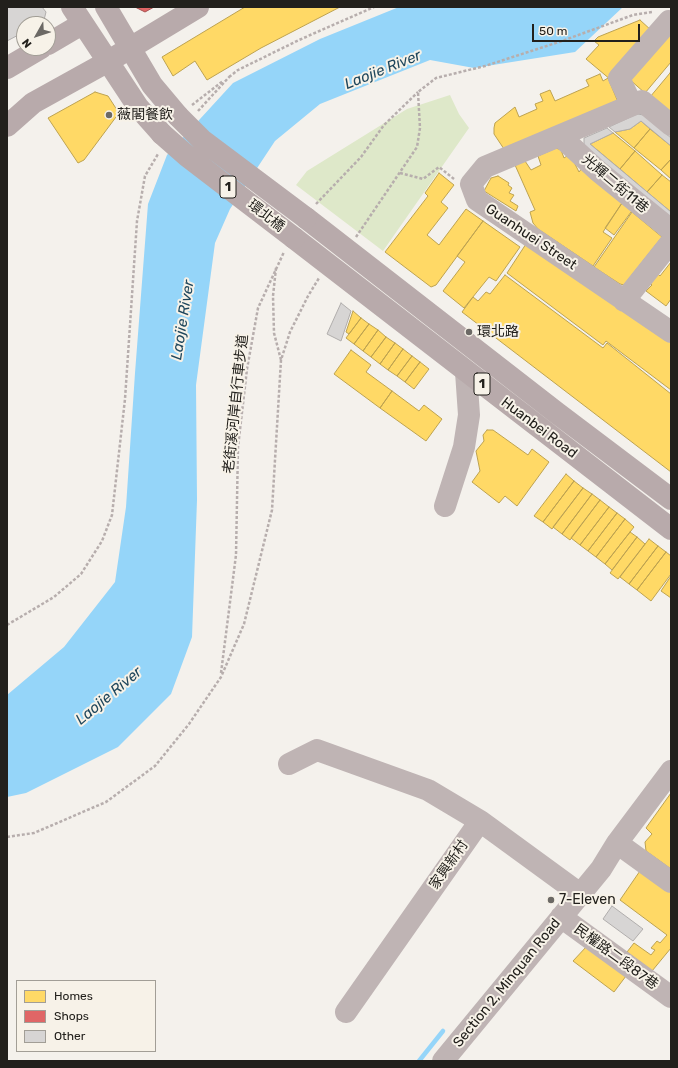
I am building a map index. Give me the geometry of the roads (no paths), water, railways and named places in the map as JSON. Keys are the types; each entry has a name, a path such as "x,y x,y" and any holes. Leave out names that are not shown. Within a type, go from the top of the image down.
{"main road":[{"name":"1","path":"106,7 130,48"},
{"path":"7,126 33,103 107,62 198,7"},
{"name":"1","path":"77,16 107,62"},
{"path":"56,36 77,16 130,48"},
{"name":"環北橋","path":"130,48 152,85 185,116 202,140 310,212"},
{"path":"7,68 27,56"},
{"name":"環北橋","path":"107,62 160,143 187,156 290,243"},
{"name":"Huanbei Road","path":"310,212 347,250 557,413 671,499"},
{"name":"Huanbei Road","path":"290,243 328,264 671,529"}],"street":[{"path":"632,105 620,78 669,21"},
{"name":"Guanhuei Street","path":"670,123 642,101 485,167 471,184 477,200 671,332"},
{"name":"光輝二街11巷","path":"560,136 598,171 671,230"},
{"path":"624,301 671,242"},
{"path":"445,506 464,447 469,415 466,372"},
{"path":"289,764 316,750 428,790 480,820 580,894"},
{"name":"Section 2, Minquan Road","path":"453,1058 561,917 601,869 617,843 668,780"},
{"name":"家興新村","path":"346,1012 480,820"},
{"path":"617,843 671,882"},
{"name":"民權路二段87巷","path":"561,917 671,998"}],"water":[{"name":"Laojie River","path":"399,7 623,7 575,52 474,68 430,60 320,104 275,141 230,209 215,243 196,385 197,500 192,637 171,694 118,747 26,793 7,797 7,695 64,647 115,582 126,507 148,204 167,155 233,83 320,39"}],"waterway":[{"path":"419,1061 443,1031"}],"place":[{"name":"薇閣餐飲","path":"109,115"},
{"name":"環北路","path":"469,332"},
{"name":"7-Eleven","path":"551,900"}]}
